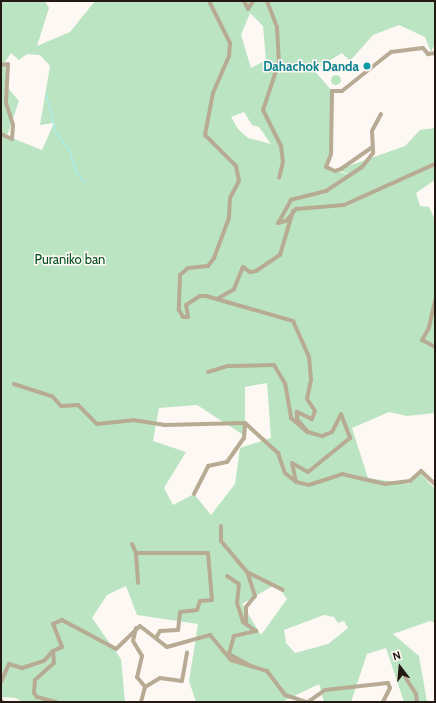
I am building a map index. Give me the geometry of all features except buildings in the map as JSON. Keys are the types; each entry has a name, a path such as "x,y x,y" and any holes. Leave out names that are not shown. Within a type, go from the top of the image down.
{"street":[{"path":"209,1 230,43 229,56 213,93 205,135 236,166 239,182 230,198 229,218 214,258 208,266 188,268 180,275 179,310 185,318 186,305 191,300 200,296 217,299 294,321 298,338 309,357 312,372 307,399 315,411 314,418 296,413 308,432"},
{"path":"244,1 248,9 253,1"},
{"path":"267,1 276,27 279,62 263,110 281,146 283,162 279,178"},
{"path":"371,148 341,169 335,171 326,167 331,154 332,91 342,91 391,52 423,48 428,54 435,53"},
{"path":"1,65 8,64 6,103 13,125 12,139 1,134"},
{"path":"292,211 286,221 278,223 288,202 302,195 326,191 351,176 370,158 372,132 381,114"},
{"path":"292,211 344,205 435,164"},
{"path":"217,299 234,289 243,267 256,271 280,255 292,211"},
{"path":"435,301 429,328 422,340 435,347"},
{"path":"208,372 228,366 274,365 286,382 292,418 308,432 317,436 330,434 341,414 350,438 308,472 292,463 296,482"},
{"path":"14,384 52,396 61,406 78,405 97,424 119,420 164,425 245,423 278,453 285,472 296,482 309,485 342,474 385,484 410,481 421,471 435,484"},
{"path":"194,494 208,466 227,462 244,438 245,423"},
{"path":"221,526 221,540 246,572 255,596 246,607 247,625"},
{"path":"132,544 136,553 138,583"},
{"path":"136,553 208,553 212,600 200,601 197,610 180,612 178,630 160,632 156,638"},
{"path":"246,572 283,590"},
{"path":"227,576 239,584 237,603 247,625 256,632 234,636 229,654 252,669"},
{"path":"1,682 9,664 22,668 44,661 53,651 62,647 53,624 57,620 75,625 116,649 136,628 140,626 170,647 210,635 230,660 252,669 267,671 285,695 307,702 326,690 360,689 388,684 390,688 383,702"},
{"path":"136,628 133,641 142,656 137,677 145,687"},
{"path":"53,651 54,663 35,680 34,693 37,697 56,702"},
{"path":"141,702 145,687 160,678 182,680 187,652"},
{"path":"404,677 416,694 417,702"}],"green space":[{"name":"Puraniko ban","path":"1,1 45,1 49,8 37,46 70,32 95,1 435,1 435,44 431,52 425,37 399,25 373,35 350,61 342,53 314,70 332,91 331,154 325,163 329,170 353,175 337,170 405,146 420,130 435,128 435,180 416,193 420,206 429,207 435,220 435,413 407,416 389,412 352,428 368,478 409,484 421,474 435,489 435,623 430,621 393,634 419,656 427,702 404,702 386,648 367,654 351,702 324,702 319,684 282,702 196,702 189,681 198,624 137,615 126,586 107,595 92,618 121,659 125,702 22,702 16,698 1,697","holes":["250,13 263,26 266,60 251,68 241,35","11,53 19,60 27,54 40,55 50,66 40,125 54,123 42,150 7,136 19,101 7,87 5,62","244,112 252,125 259,127 271,144 248,138 238,129 231,117","267,383 271,438 240,448 235,484 211,515 194,494 173,505 164,488 186,452 153,441 159,408 197,405 245,436 245,387","276,584 287,599 261,635 242,604","324,615 334,617 338,623 344,621 348,628 328,644 295,653 286,643 284,630"]},
{"path":"334,75 338,75 341,80 338,85 334,85 331,82 331,78"}],"waterway":[{"path":"46,95 55,131 69,150 77,174 85,182"}],"place":[{"name":"Dahachok Danda","path":"367,66"}]}
